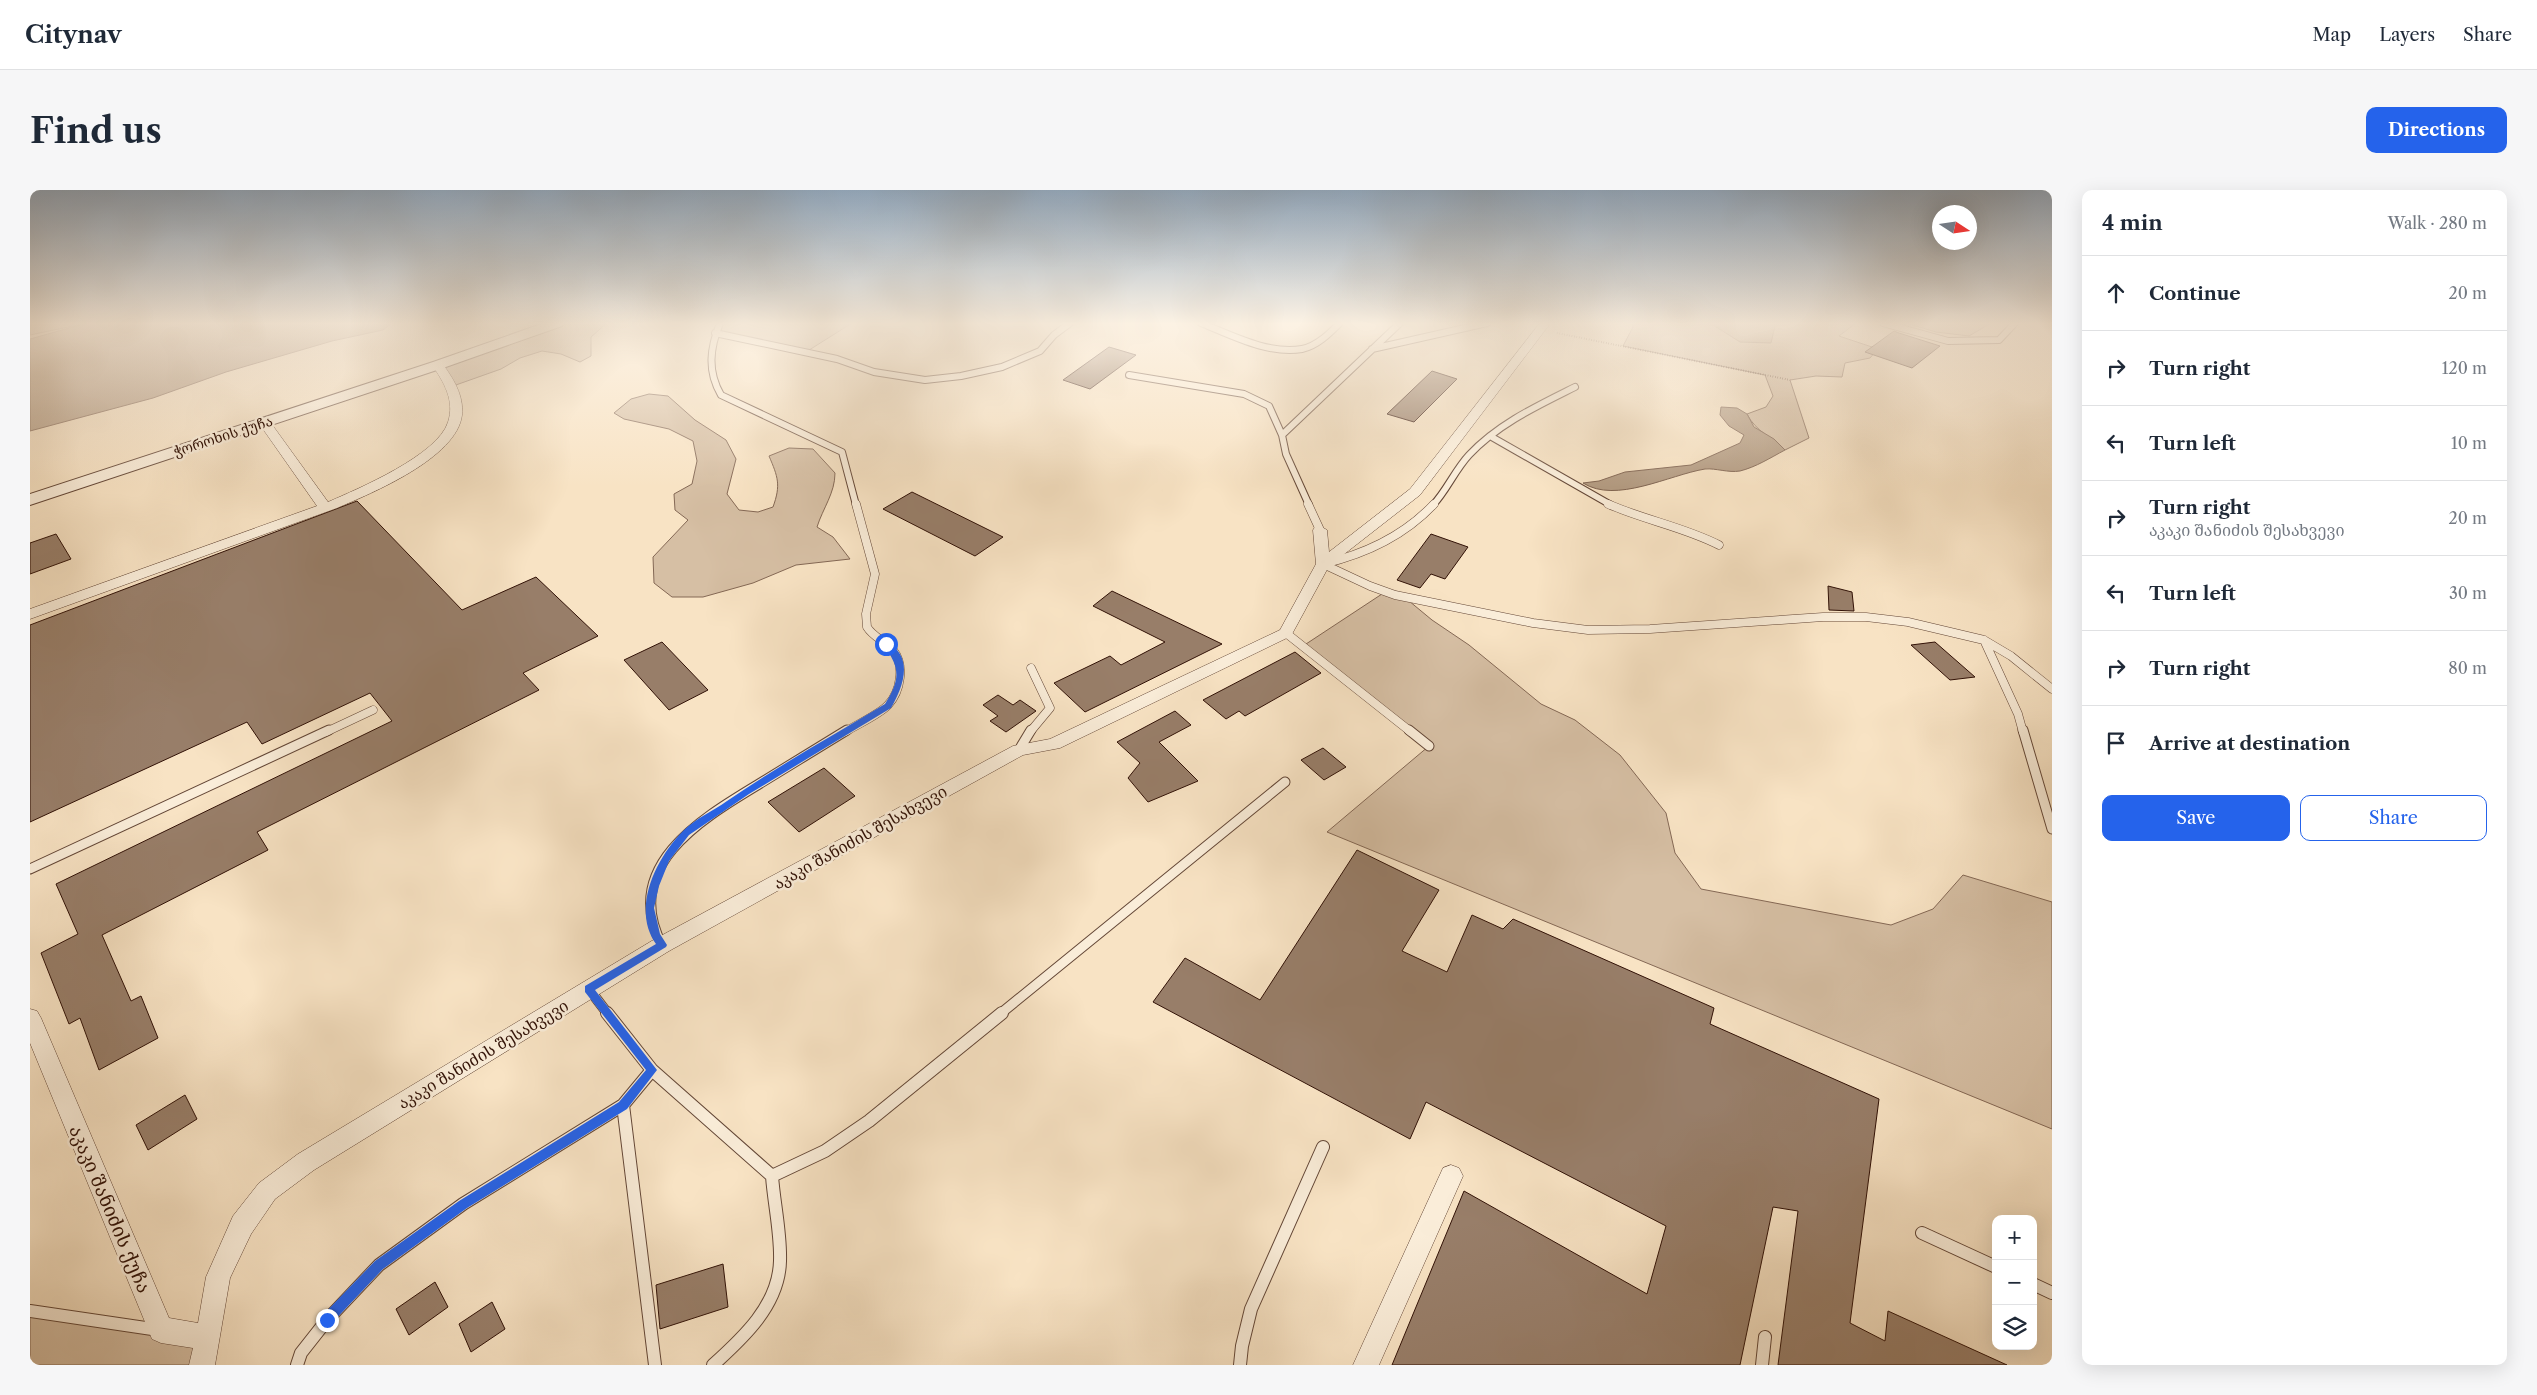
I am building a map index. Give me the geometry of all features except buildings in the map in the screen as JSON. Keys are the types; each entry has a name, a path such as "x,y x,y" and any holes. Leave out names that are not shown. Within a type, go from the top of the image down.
{"street":[{"name":"ჭოროხის ქუჩა","path":"30,500 399,378"},
{"path":"30,614 325,507 380,483 418,460 442,442 453,425 455,397 453,386 447,378"},
{"path":"1286,633 1323,564 1415,492 1503,378"},
{"path":"264,422 325,507"},
{"path":"1320,530 1323,564"},
{"name":"აკაკი შანიძის შესახვევი","path":"208,1337 218,1277 242,1225 267,1191 306,1162 662,945 1019,750 1054,744 1286,633"},
{"name":"აკაკი შანიძის ქუჩა","path":"30,1018 161,1330"},
{"path":"1366,1365 1450,1176"},
{"path":"161,1330 208,1337 202,1365"}],"lane":[{"path":"662,945 656,935 649,908 654,886 666,859 686,833 746,792 888,706 896,692 902,674 897,657 886,644 872,634 867,626 867,616 873,596 875,574 842,452 721,395 713,384 711,378"},
{"path":"911,378 925,380 945,378"},
{"path":"1146,378 1244,394 1269,406 1282,435 1286,454 1320,530"},
{"path":"1282,435 1341,378"},
{"path":"1323,564 1348,559 1390,540 1433,505 1467,457 1490,436 1524,412 1576,387"},
{"path":"1490,436 1540,463 1597,499 1631,514 1703,537 1719,546"},
{"path":"1323,564 1385,592 1527,622 1568,628 1605,631 1671,628 1760,618 1826,616 1885,618 1913,622 1984,640 2016,658 2052,689"},
{"path":"1286,633 1429,746"},
{"path":"1984,640 2018,714 2052,829"},
{"path":"1019,750 1032,728 1050,708 1031,668"},
{"path":"30,869 373,710"},
{"path":"772,1176 825,1151 869,1121 1285,782"},
{"path":"589,989 652,1070 772,1176 773,1203 780,1262 772,1298 734,1346 713,1365"},
{"path":"297,1365 301,1353 327,1320 379,1265 463,1204 623,1105 652,1070"},
{"path":"623,1105 655,1365"},
{"path":"1240,1365 1240,1344 1262,1278 1291,1221 1323,1147"},
{"path":"1922,1233 1992,1265"},
{"path":"2037,1286 2052,1293"},
{"path":"30,1311 161,1330"},
{"path":"1762,1365 1765,1337"}],"path":[{"path":"1780,378 1790,380"}],"shaded area":[{"path":"30,378 210,378 153,398 30,431"},
{"path":"447,378 476,378 453,386"},
{"path":"1766,378 1804,378 1790,380 1809,438 1785,450 1759,430 1747,414 1766,407 1773,396"},
{"path":"649,394 668,396 695,420 726,440 736,459 727,494 739,510 758,512 773,507 778,487 775,470 769,456 789,448 813,449 835,473 831,494 817,527 833,537 850,559 796,565 753,583 703,597 672,597 654,583 653,557 688,520 675,510 674,494 692,484 697,461 693,441 669,429 624,419 614,413 631,399"},
{"path":"1721,407 1737,408 1747,414 1754,427 1774,439 1785,450 1757,465 1740,471 1705,469 1643,486 1611,491 1596,489 1583,483 1599,481 1625,472 1691,465 1740,443 1744,435 1729,426 1720,415"},
{"path":"1385,592 1403,596 1432,620 1469,645 1541,704 1575,720 1620,755 1666,813 1675,853 1701,889 1891,925 1933,909 1963,875 2052,902 2052,1129 1327,832 1429,746 1303,646"},
{"path":"30,1311 208,1337 202,1365 30,1365"}],"route":[{"path":"327,1320 379,1265 463,1204 623,1105 652,1070 589,989 662,945 656,935 649,908 654,886 666,859 686,833 711,814 888,706 896,692 902,674 897,657 886,644"}]}
